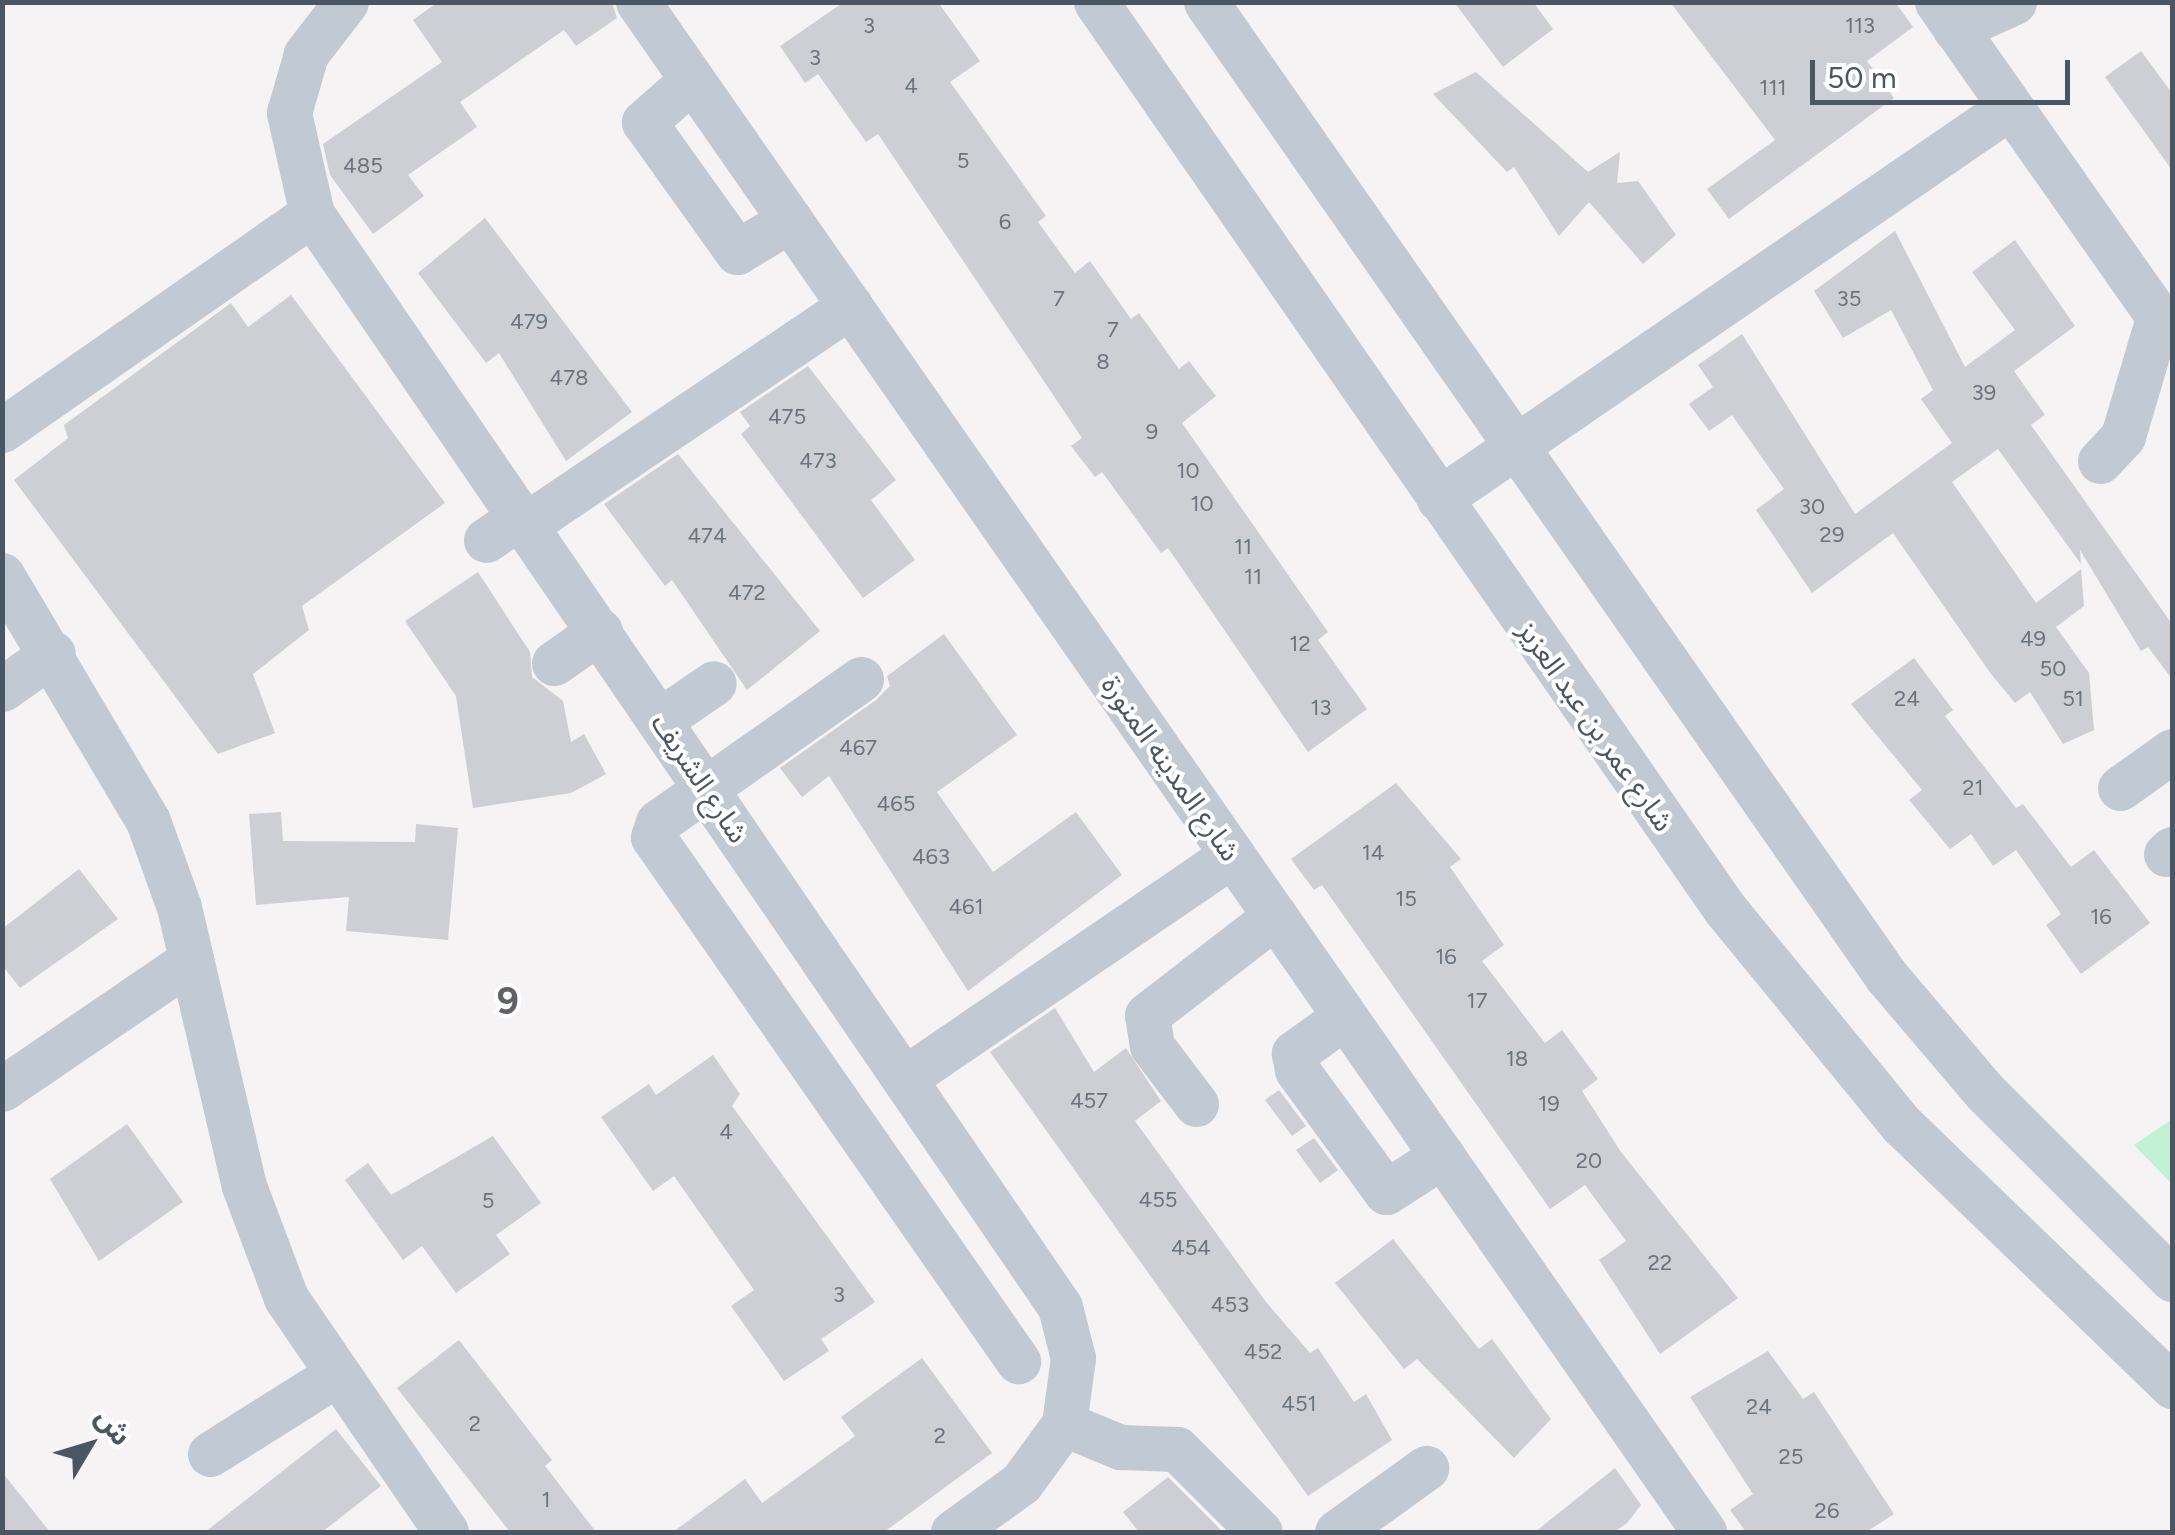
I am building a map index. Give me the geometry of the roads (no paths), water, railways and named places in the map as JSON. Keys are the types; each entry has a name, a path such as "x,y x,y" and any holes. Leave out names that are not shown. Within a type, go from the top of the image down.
{"street":[{"name":"شارع الشريف","path":"346,2 306,54 289,113 312,214 511,527 600,632 1060,1307 1074,1358 1064,1424 1021,1483 953,1532"},
{"name":"شارع المدينه المنورة","path":"638,2 1704,1532"},
{"name":"شارع عمر بن عبد العزيز","path":"1096,2 1439,500 1811,1019 1998,1226 2172,1386"},
{"path":"1206,2 1513,448 1887,977 1984,1092 2172,1279"},
{"path":"2014,2 1946,16 2166,327 2123,436 2100,461"},
{"path":"692,80 644,122 737,252 790,220"},
{"path":"1439,500 2010,108"},
{"path":"2,430 312,214"},
{"path":"511,527 850,306"},
{"path":"2,574 140,802 191,960 255,1222 286,1298 334,1376 446,1532"},
{"path":"554,663 600,632"},
{"path":"2,689 53,654"},
{"path":"861,679 658,822 654,843 1018,1361"},
{"path":"660,720 714,682"},
{"path":"2120,788 2172,751"},
{"path":"905,1078 1232,855"},
{"path":"1196,1104 1152,1046 1147,1015 1275,916"},
{"path":"2,1089 191,960"},
{"path":"1344,1016 1292,1062 1383,1190 1442,1156"},
{"path":"210,1454 334,1376"},
{"path":"1064,1424 1120,1447 1177,1449 1260,1532"},
{"path":"1338,1532 1426,1468"}],"district":[{"name":"9","path":"509,1002"}]}
